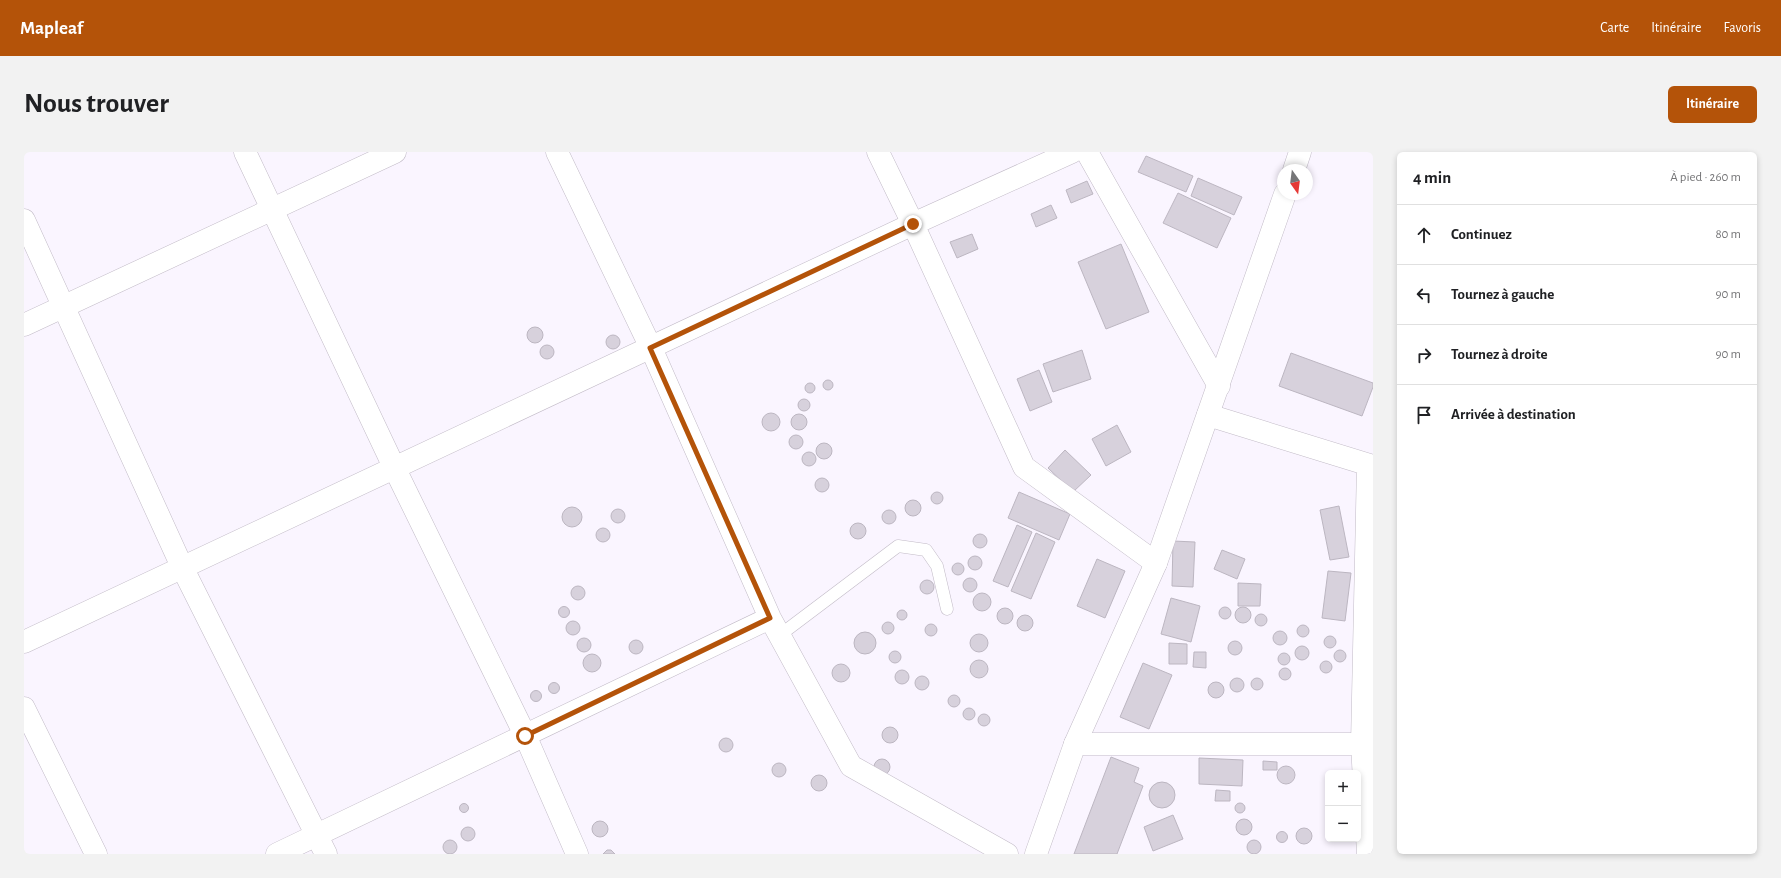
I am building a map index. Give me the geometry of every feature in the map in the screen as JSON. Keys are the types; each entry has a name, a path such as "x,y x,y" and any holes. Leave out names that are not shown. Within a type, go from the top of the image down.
{"street":[{"path":"245,152 394,467 525,736 577,854"},
{"path":"24,325 396,152"},
{"path":"557,152 650,348 775,627 851,766 1007,854"},
{"path":"878,152 913,224 1024,468 1156,563"},
{"path":"24,642 183,569 394,467 913,224 1072,152"},
{"path":"1087,152 1219,386"},
{"path":"1296,164 1300,152"},
{"path":"1036,854 1075,744 1156,563 1283,200"},
{"path":"24,220 183,569 326,854"},
{"path":"1208,415 1370,466 1368,854"},
{"path":"277,854 525,736 775,627"},
{"path":"24,708 96,854"},
{"path":"1075,744 1368,744"}],"lane":[{"path":"775,627 898,546 926,550 937,566 948,609"}],"building":[{"path":"1146,156 1193,176 1186,192 1138,172"},
{"path":"1198,178 1242,197 1234,215 1191,196"},
{"path":"1087,181 1093,194 1071,203 1066,190"},
{"path":"1178,193 1231,218 1217,248 1163,223"},
{"path":"1051,205 1057,218 1036,227 1031,214"},
{"path":"972,234 978,249 957,258 950,242"},
{"path":"1121,244 1149,312 1106,329 1078,262"},
{"path":"532,327 538,327 543,332 541,341 538,343 532,343 527,338 527,332"},
{"path":"610,335 616,335 620,339 620,345 616,349 610,349 606,345 606,339"},
{"path":"544,345 550,345 554,349 554,355 550,359 544,359 540,355 540,349"},
{"path":"1082,350 1091,379 1053,392 1043,364"},
{"path":"1291,353 1373,383 1373,387 1362,416 1279,386"},
{"path":"1039,370 1052,402 1030,411 1017,379"},
{"path":"828,380 833,385 828,390 823,385"},
{"path":"810,383 815,388 810,393 805,388"},
{"path":"806,399 809,400 809,410 802,411 799,410 798,403 799,400"},
{"path":"771,413 777,416 780,422 777,428 771,431 765,428 762,422 765,416"},
{"path":"799,414 806,419 807,422 802,429 799,430 792,425 791,422 796,415"},
{"path":"1117,425 1131,452 1106,466 1092,439"},
{"path":"793,435 799,435 803,439 803,445 799,449 793,449 789,445 789,439"},
{"path":"824,443 831,448 832,451 827,458 824,459 817,454 816,451 821,444"},
{"path":"1065,450 1091,475 1073,492 1048,468"},
{"path":"809,452 814,454 816,459 814,464 809,466 804,464 802,459 804,454"},
{"path":"819,478 825,478 829,482 829,488 825,492 819,492 815,488 815,482"},
{"path":"935,492 939,492 943,498 939,504 935,504 931,500 931,496"},
{"path":"1019,492 1070,514 1059,540 1008,518"},
{"path":"913,500 920,505 921,508 916,515 913,516 906,511 905,508 910,501"},
{"path":"1339,506 1349,557 1330,560 1320,510"},
{"path":"572,507 579,510 582,517 579,524 572,527 565,524 562,517 565,510"},
{"path":"618,509 623,511 625,516 623,521 618,523 613,521 611,516 613,511"},
{"path":"889,510 894,512 896,517 894,522 889,524 884,522 882,517 884,512"},
{"path":"855,523 861,523 866,528 864,537 861,539 855,539 850,534 850,528"},
{"path":"1017,525 1032,532 1008,587 993,581"},
{"path":"600,528 606,528 610,532 610,538 606,542 600,542 596,538 596,532"},
{"path":"1036,533 1055,542 1031,599 1011,591"},
{"path":"977,534 983,534 987,538 987,544 983,548 977,548 973,544 973,538"},
{"path":"1173,541 1195,542 1193,587 1172,586"},
{"path":"1222,550 1245,559 1237,579 1214,569"},
{"path":"975,556 980,558 982,563 980,568 975,570 970,568 968,563 970,558"},
{"path":"1097,559 1125,571 1105,618 1077,606"},
{"path":"960,563 963,564 963,574 956,575 953,574 952,567 953,564"},
{"path":"1328,571 1351,573 1345,621 1322,618"},
{"path":"967,578 973,578 977,582 977,588 973,592 967,592 963,588 963,582"},
{"path":"927,580 932,582 934,587 932,592 927,594 922,592 920,587 922,582"},
{"path":"1238,583 1261,584 1260,606 1238,606"},
{"path":"578,586 583,588 585,593 583,598 578,600 573,598 571,593 573,588"},
{"path":"982,593 988,596 991,602 988,608 982,611 976,608 973,602 976,596"},
{"path":"1171,598 1200,606 1191,642 1161,634"},
{"path":"564,606 568,608 570,612 568,616 564,618 560,616 558,612 560,608"},
{"path":"1223,607 1227,607 1231,613 1227,619 1223,619 1219,615 1219,611"},
{"path":"1243,607 1250,612 1251,615 1246,622 1243,623 1236,618 1235,615 1240,608"},
{"path":"1005,608 1012,613 1013,616 1008,623 1005,624 998,619 997,616 1002,609"},
{"path":"902,610 907,615 902,620 897,615"},
{"path":"1261,614 1265,616 1267,620 1265,624 1261,626 1257,624 1255,620 1257,616"},
{"path":"1025,615 1031,617 1033,623 1031,629 1025,631 1019,629 1017,623 1019,617"},
{"path":"570,621 576,621 580,625 580,631 576,635 570,635 566,631 566,625"},
{"path":"886,622 890,622 894,628 890,634 886,634 882,630 882,626"},
{"path":"929,624 933,624 937,630 933,636 929,636 925,632 925,628"},
{"path":"1303,625 1307,627 1309,631 1307,635 1303,637 1299,635 1297,631 1299,627"},
{"path":"1277,631 1283,631 1287,635 1287,641 1283,645 1277,645 1273,641 1273,635"},
{"path":"861,632 869,632 876,639 876,647 869,654 861,654 854,647 854,639"},
{"path":"979,634 985,637 988,643 985,649 979,652 973,649 970,643 973,637"},
{"path":"1328,636 1332,636 1336,642 1332,648 1328,648 1324,644 1324,640"},
{"path":"584,638 589,640 591,645 589,650 584,652 579,650 577,645 579,640"},
{"path":"633,640 639,640 643,644 643,650 639,654 633,654 629,650 629,644"},
{"path":"1232,641 1238,641 1242,645 1242,651 1238,655 1232,655 1228,651 1228,645"},
{"path":"1169,643 1187,644 1187,664 1169,664"},
{"path":"1299,646 1305,646 1309,650 1309,656 1305,660 1299,660 1295,656 1295,650"},
{"path":"1340,650 1344,652 1346,656 1344,660 1340,662 1336,660 1334,656 1336,652"},
{"path":"893,651 897,651 901,657 897,663 893,663 889,659 889,655"},
{"path":"1194,652 1206,652 1206,668 1193,667"},
{"path":"1284,653 1288,655 1290,659 1288,663 1284,665 1280,663 1278,659 1280,655"},
{"path":"592,654 599,656 601,663 599,670 592,672 585,670 583,663 585,656"},
{"path":"979,660 985,663 988,669 985,675 979,678 973,675 970,669 973,663"},
{"path":"1324,661 1328,661 1332,667 1328,673 1324,673 1320,669 1320,665"},
{"path":"1143,663 1172,675 1149,729 1120,717"},
{"path":"841,664 847,667 850,673 847,679 841,682 835,679 832,673 835,667"},
{"path":"1283,668 1287,668 1291,674 1287,680 1283,680 1279,676 1279,672"},
{"path":"899,670 905,670 909,674 909,680 905,684 899,684 895,680 895,674"},
{"path":"919,676 925,676 929,680 929,686 925,690 919,690 915,686 915,680"},
{"path":"1237,678 1242,680 1244,685 1242,690 1237,692 1232,690 1230,685 1232,680"},
{"path":"1255,678 1259,678 1263,684 1259,690 1255,690 1251,686 1251,682"},
{"path":"1216,682 1222,684 1224,690 1222,696 1216,698 1210,696 1208,690 1210,684"},
{"path":"552,683 556,683 558,684 558,692 552,693 549,690 549,686"},
{"path":"536,690 540,692 542,696 540,700 536,702 532,700 530,696 532,692"},
{"path":"952,695 956,695 960,701 956,707 952,707 948,703 948,699"},
{"path":"967,708 971,708 975,714 971,720 967,720 963,716 963,712"},
{"path":"982,714 986,714 990,720 986,726 982,726 978,722 978,718"},
{"path":"890,727 896,729 898,735 896,741 890,743 884,741 882,735 884,729"},
{"path":"723,738 729,738 733,742 733,748 729,752 723,752 719,748 719,742"},
{"path":"1111,757 1139,768 1134,782 1143,786 1117,854 1074,854"},
{"path":"1199,758 1243,760 1242,786 1199,784"},
{"path":"882,759 888,761 890,767 888,773 882,775 876,773 874,767 876,761"},
{"path":"1263,761 1277,762 1277,770 1263,770"},
{"path":"779,763 784,765 786,770 784,775 779,777 774,775 772,770 774,765"},
{"path":"1286,766 1292,769 1295,775 1292,781 1286,784 1280,781 1277,775 1280,769"},
{"path":"819,775 826,780 827,783 822,790 819,791 812,786 811,783 816,776"},
{"path":"1162,782 1171,786 1175,795 1171,804 1162,808 1153,804 1149,795 1153,786"},
{"path":"1216,790 1230,791 1230,801 1215,801"},
{"path":"464,803 469,808 464,813 459,808"},
{"path":"1238,803 1242,803 1244,804 1244,812 1238,813 1235,810 1235,806"},
{"path":"1173,815 1183,839 1153,851 1144,827"},
{"path":"1241,819 1247,819 1252,824 1250,833 1247,835 1241,835 1236,830 1236,824"},
{"path":"600,821 606,823 608,829 606,835 600,837 594,835 592,829 594,823"},
{"path":"465,827 471,827 475,831 475,837 471,841 465,841 461,837 461,831"},
{"path":"1301,828 1307,828 1312,833 1310,842 1307,844 1301,844 1296,839 1296,833"},
{"path":"1282,831 1286,833 1288,837 1286,841 1282,843 1278,841 1276,837 1278,833"},
{"path":"447,840 453,840 457,844 457,850 453,854 447,854 443,850 443,844"},
{"path":"1254,840 1259,842 1261,847 1259,852 1254,854 1249,852 1247,847 1249,842"},
{"path":"607,850 611,850 615,854 603,854"}],"route":[{"path":"525,736 770,618 650,348 913,224"}]}
